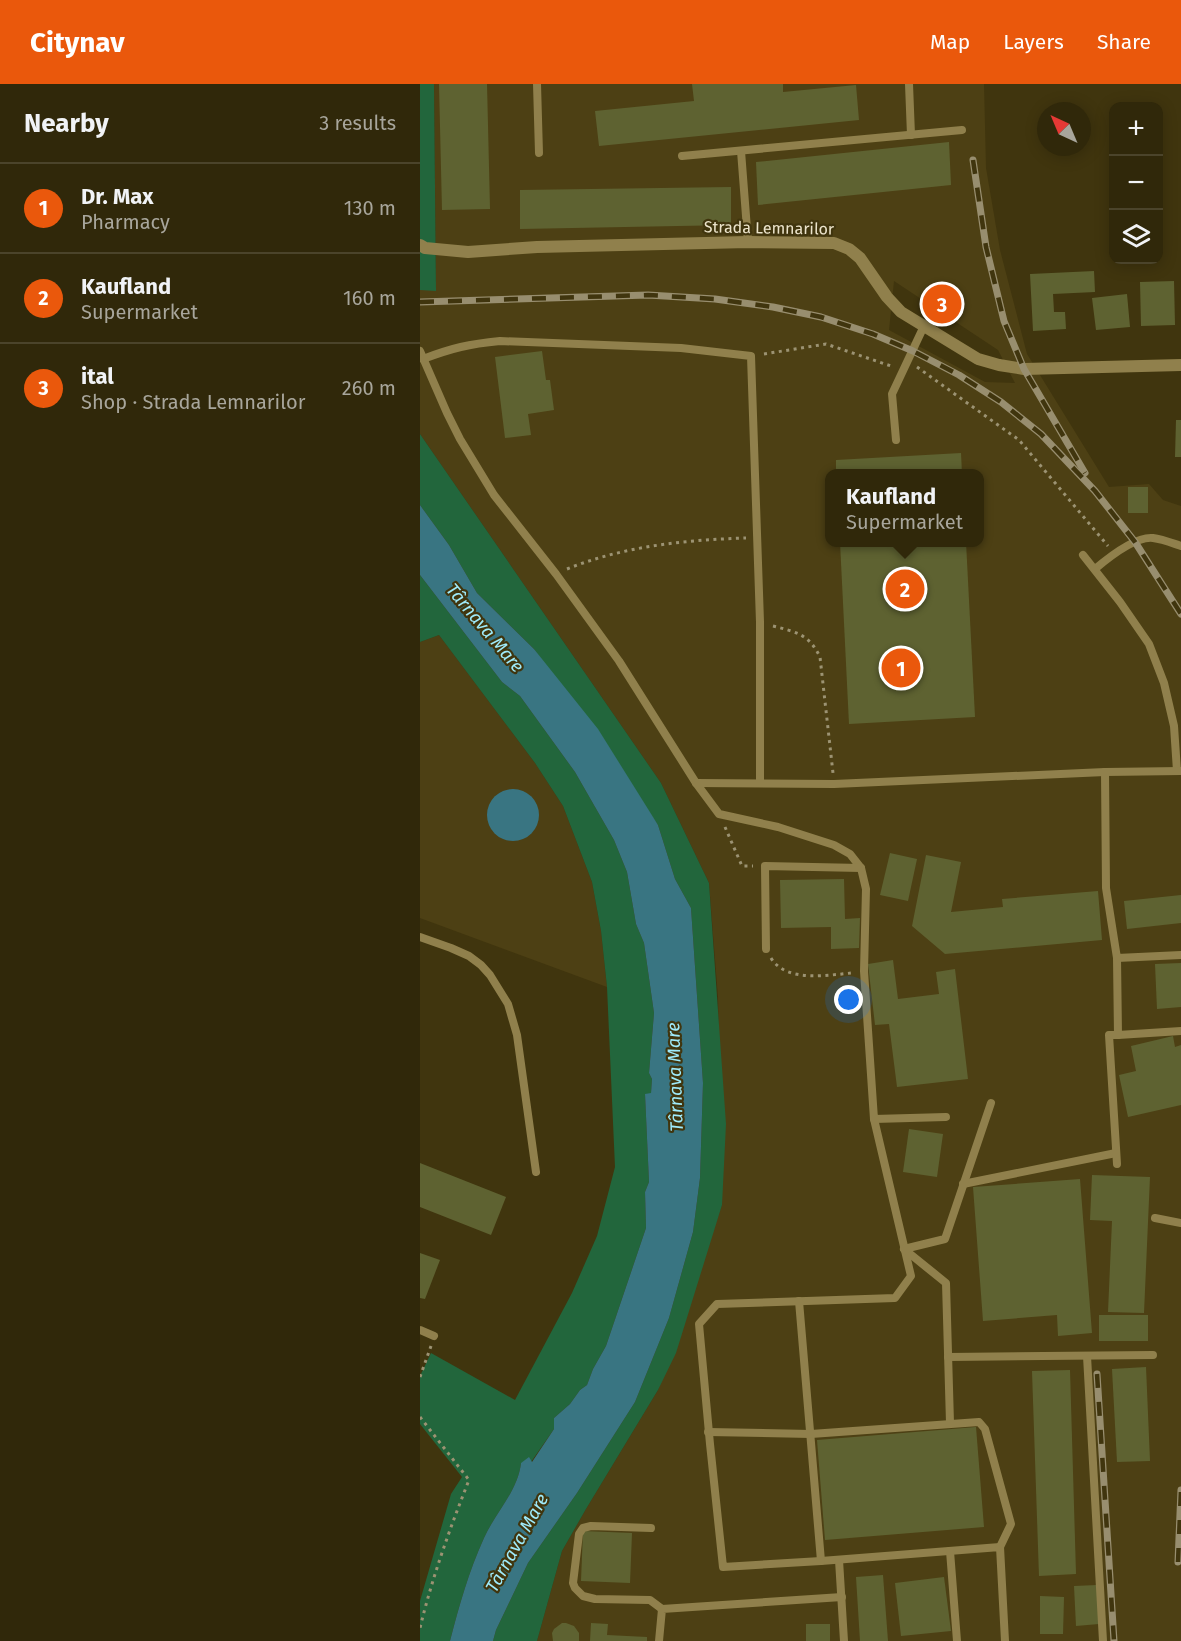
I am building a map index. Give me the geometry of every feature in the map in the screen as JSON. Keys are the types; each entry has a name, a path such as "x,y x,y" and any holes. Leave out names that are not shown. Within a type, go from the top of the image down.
{"street":[{"name":"Strada Lemnarilor","path":"420,245 424,248 468,252 537,247 748,242 834,243 849,249 860,258 887,297 901,312 978,359 1024,369 1181,365"}],"lane":[{"path":"537,84 539,153"},
{"path":"909,84 910,135"},
{"path":"682,156 962,130"},
{"path":"741,151 748,242"},
{"path":"896,440 892,394 924,326"},
{"path":"760,782 760,622 751,356 681,348 500,341 473,343 422,355 460,439 494,495 556,574 619,661 696,783 719,814 778,827 834,845 850,854 861,868 866,889 864,971 874,1119 911,1276 895,1298 717,1304 699,1324 723,1567 1000,1547"},
{"path":"1095,569 1135,542 1151,537 1181,546"},
{"path":"696,783 834,784 1179,771 1174,726 1164,683 1149,644 1083,555"},
{"path":"1106,772 1104,801 1106,888 1117,958 1118,1035"},
{"path":"766,949 765,866 861,868"},
{"path":"420,937 469,956 490,975 508,1004 517,1035 536,1172"},
{"path":"1117,958 1181,955"},
{"path":"1116,1164 1109,1035 1181,1031"},
{"path":"904,1249 945,1239 991,1103"},
{"path":"874,1119 946,1117"},
{"path":"963,1184 1116,1153"},
{"path":"1155,1218 1181,1223"},
{"path":"904,1249 946,1283 950,1423"},
{"path":"799,1301 821,1561"},
{"path":"420,1330 434,1336"},
{"path":"948,1357 1153,1355"},
{"path":"1087,1356 1103,1641"},
{"path":"708,1432 811,1434 979,1422 985,1429 1011,1524 1000,1547 1005,1641"},
{"path":"651,1528 591,1526 584,1528 579,1534 573,1583 575,1588 583,1596 595,1599 650,1600 662,1609 842,1597"},
{"path":"950,1551 957,1641"},
{"path":"839,1560 844,1641"},
{"path":"659,1641 662,1609"}],"path":[{"path":"751,356 826,344 904,370"},
{"path":"908,361 1019,440 1115,554"},
{"path":"556,574 604,556 641,548 712,539 757,538"},
{"path":"760,622 804,636 815,646 820,657 834,784"},
{"path":"719,814 742,866 765,866"},
{"path":"766,949 775,964 791,973 816,977 864,971"},
{"path":"420,1377 434,1336"},
{"path":"420,1417 469,1480 455,1516 420,1629"}],"shaded area":[{"path":"434,84 984,84 986,168 1000,250 1027,354 1109,487 1149,484 1163,500 1181,506 1181,1641 537,1641 562,1551 658,1390 722,1205 718,997 709,883 661,783 420,434 420,290 436,290","holes":["894,281 998,350 1015,383 985,382 889,330"]},
{"path":"439,635 535,763 563,806 592,882 601,931 607,987 420,918 420,642"}],"green space":[{"path":"420,84 434,84 436,291 420,290"},
{"path":"420,434 661,783 709,883 726,1124 722,1205 676,1353 658,1390 562,1551 537,1641 493,1641 528,1563 577,1493 635,1402 669,1318 693,1232 700,1178 703,1083 691,908 675,879 658,825 534,649 477,593 449,545 420,505"},
{"path":"420,575 502,682 520,696 575,772 614,840 627,872 636,924 644,943 654,1013 649,1073 652,1079 651,1094 645,1094 649,1182 645,1192 646,1228 606,1346 587,1385 554,1418 554,1429 531,1462 521,1463 506,1502 479,1550 450,1641 420,1641 420,1601 451,1494 462,1477 420,1424 420,1376 431,1353 515,1400 572,1293 597,1236 615,1167 607,987 601,931 592,882 563,806 535,763 439,635 420,642"}],"water":[{"name":"Târnava Mare","path":"420,505 449,545 477,593 534,649 598,729 658,825 675,879 691,908 703,1083 700,1178 693,1232 669,1318 635,1402 577,1493 528,1563 493,1641 450,1641 474,1563 484,1538 515,1483 521,1463 529,1457 532,1462 554,1429 554,1418 587,1385 606,1346 646,1228 645,1192 649,1182 645,1094 651,1093 652,1079 649,1073 654,1013 644,943 636,924 627,872 614,840 575,772 520,696 502,682 420,575"},
{"path":"508,789 518,789 527,793 535,801 539,815 535,829 527,837 518,841 508,841 499,837 491,829 487,820 487,810 491,801 499,793"}],"building":[{"path":"439,84 487,84 490,209 442,210"},
{"path":"692,84 783,84 783,92 856,85 859,120 599,146 595,111 694,101"},
{"path":"949,142 951,185 758,205 756,162"},
{"path":"731,187 731,225 520,229 520,190"},
{"path":"1094,271 1095,292 1053,294 1054,312 1065,312 1066,329 1033,331 1030,274"},
{"path":"1174,281 1175,325 1141,326 1140,282"},
{"path":"1127,294 1130,327 1096,330 1092,298"},
{"path":"542,351 546,380 550,380 554,410 528,414 531,435 505,438 495,357"},
{"path":"1176,420 1181,420 1181,457 1175,457"},
{"path":"961,453 962,469 836,469 836,460"},
{"path":"1128,487 1148,487 1148,513 1128,513"},
{"path":"840,547 966,547 975,717 849,724"},
{"path":"890,853 917,859 908,901 880,895"},
{"path":"926,855 961,862 951,912 1003,907 1002,899 1098,891 1102,940 945,954 912,926"},
{"path":"844,879 845,919 860,918 859,948 831,949 831,927 781,928 780,880"},
{"path":"1181,895 1181,923 1127,929 1124,901"},
{"path":"893,960 898,999 939,994 936,972 955,969 968,1079 897,1087 889,1024 875,1025 868,964"},
{"path":"1181,963 1181,1007 1157,1009 1155,964"},
{"path":"1173,1036 1175,1047 1181,1045 1181,1105 1128,1117 1119,1075 1136,1071 1131,1046"},
{"path":"909,1129 943,1134 937,1177 903,1172"},
{"path":"420,1163 506,1197 491,1235 420,1207"},
{"path":"1092,1175 1150,1177 1144,1313 1108,1312 1112,1221 1090,1220"},
{"path":"1080,1179 1092,1333 1058,1336 1057,1315 983,1321 973,1187"},
{"path":"420,1253 440,1260 425,1299 420,1298"},
{"path":"1099,1315 1148,1315 1148,1341 1099,1341"},
{"path":"1146,1367 1150,1461 1117,1462 1112,1369"},
{"path":"1070,1370 1076,1574 1039,1576 1032,1371"},
{"path":"976,1427 984,1527 825,1540 817,1440"},
{"path":"583,1531 632,1533 630,1583 581,1581"},
{"path":"883,1575 888,1641 860,1641 856,1577"},
{"path":"944,1577 951,1631 901,1636 895,1583"},
{"path":"1097,1585 1099,1624 1076,1626 1074,1586"},
{"path":"1040,1596 1064,1597 1063,1634 1040,1634"},
{"path":"562,1623 574,1626 579,1633 579,1641 553,1641 554,1629"},
{"path":"591,1623 608,1624 607,1635 647,1637 647,1641 590,1641"},
{"path":"806,1624 830,1624 830,1641 806,1641"}],"railway":[{"path":"973,160 986,247 1004,321 1024,369 1085,473"},
{"path":"420,302 648,295 715,299 773,307 821,317 873,334 913,351 959,375 1001,402 1041,434 1095,491 1135,542 1181,614"},
{"path":"1097,1374 1114,1641"},
{"path":"1178,1562 1181,1490"}],"place":[{"name":"ital","path":"942,304"},
{"name":"Kaufland","path":"905,589"},
{"name":"Dr. Max","path":"901,668"}]}
